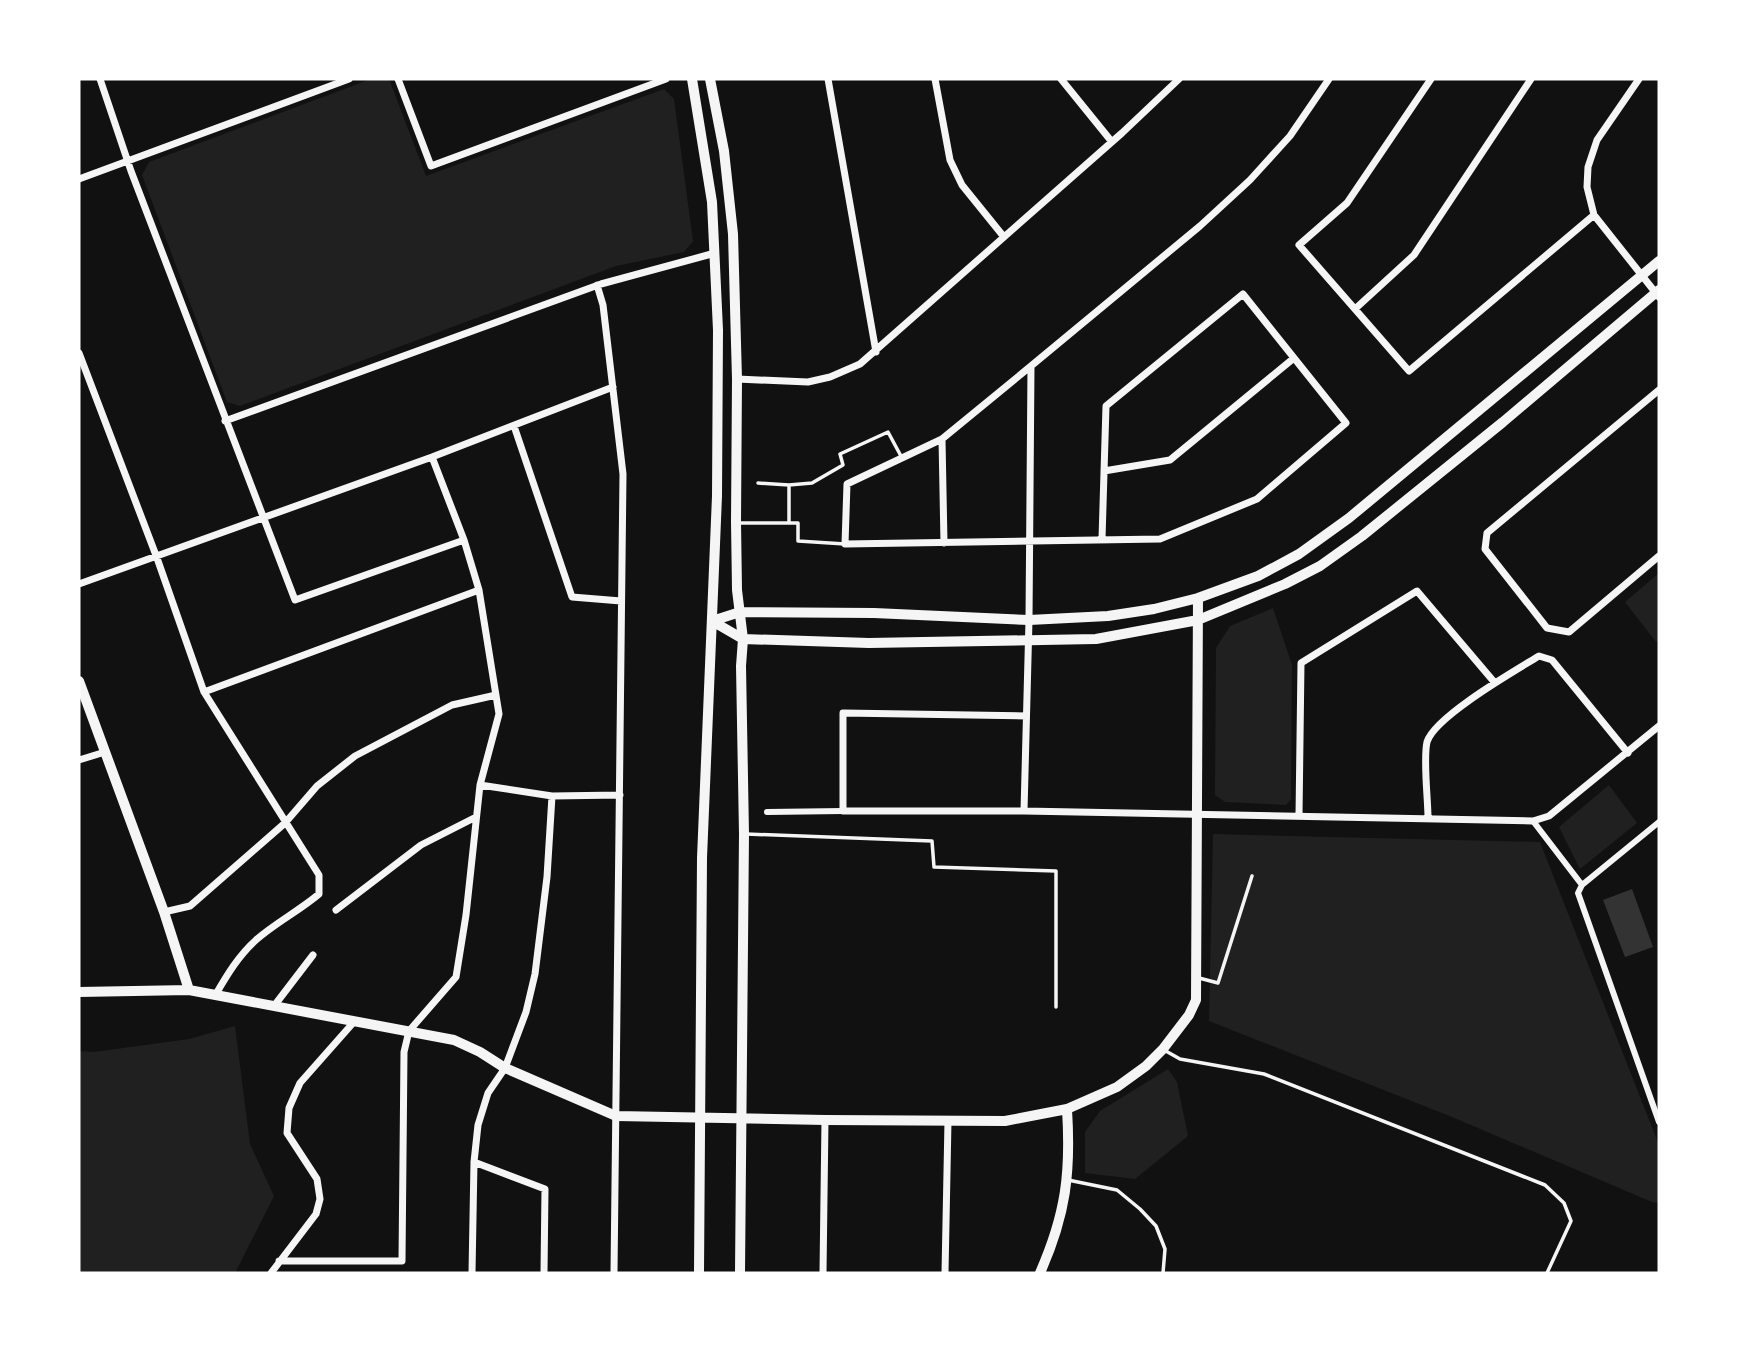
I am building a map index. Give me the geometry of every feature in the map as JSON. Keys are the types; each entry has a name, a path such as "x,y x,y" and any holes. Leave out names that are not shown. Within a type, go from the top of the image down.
{"street":[{"path":"100,79 225,421 295,600 464,540"},
{"path":"79,179 349,79"},
{"path":"398,79 431,166 666,79"},
{"path":"692,79 712,202 718,407 702,858 699,1273"},
{"path":"710,79 723,151 733,233 737,379 736,523 743,639 741,666 744,834 740,1273"},
{"path":"828,79 876,352"},
{"path":"935,79 950,160 962,185 1004,237"},
{"path":"1061,79 1112,142"},
{"path":"737,379 808,382 830,377 860,363 876,352 1112,142 1179,79"},
{"path":"1102,539 1106,406 1243,294 1346,423 1256,499 1160,539 845,544 847,484 942,439 1200,226 1250,180 1290,136 1329,79"},
{"path":"1431,79 1347,203 1299,245 1409,372 1594,215"},
{"path":"1355,309 1414,255 1531,79"},
{"path":"712,621 743,639 869,643 1096,639 1198,620 1285,584 1320,566 1362,536 1658,293 1641,276 1594,215 1587,187 1588,167 1597,140 1639,79"},
{"path":"225,421 597,285 715,253"},
{"path":"712,621 740,612 874,613 1029,620 1108,617 1198,598 1258,576 1299,554 1329,533 1659,261"},
{"path":"597,285 603,305 623,474 614,1273"},
{"path":"79,353 157,558 204,692 319,875 319,894 256,940 229,971 216,995"},
{"path":"1104,471 1170,460 1294,358"},
{"path":"1024,811 1031,366"},
{"path":"79,584 432,457 613,387"},
{"path":"1659,390 1487,533 1485,549 1547,628 1569,632 1659,556"},
{"path":"514,426 572,597 621,601"},
{"path":"942,439 944,543"},
{"path":"279,1261 402,1261 404,1052 409,1031 456,976 480,785 499,713 480,590 432,457"},
{"path":"204,692 480,590"},
{"path":"1299,816 1301,663 1418,591 1496,682"},
{"path":"79,992 189,990 454,1040 505,1068 616,1116 1004,1121 1067,1109 1117,1087 1146,1066 1189,1015 1196,1000 1198,598"},
{"path":"1428,818 1427,743 1432,730 1496,682 1539,656 1552,660 1628,753"},
{"path":"79,681 164,912 189,990"},
{"path":"164,912 190,906 285,823 317,786 355,756 452,705 496,695"},
{"path":"842,811 843,713 1026,716"},
{"path":"767,812 1024,811 1533,821 1549,816 1659,726"},
{"path":"79,760 105,752"},
{"path":"480,785 552,796 620,795"},
{"path":"472,1273 474,1162 478,1125 488,1093 505,1068 526,1012 535,974 547,877 552,796"},
{"path":"336,910 421,845 476,817"},
{"path":"1533,821 1582,885"},
{"path":"1659,822 1582,885 1578,893 1659,1122"},
{"path":"274,1006 313,955"},
{"path":"271,1273 316,1214 320,1199 317,1179 287,1133 289,1108 300,1083 353,1023"},
{"path":"1040,1273 1057,1233 1068,1180 1067,1109"},
{"path":"823,1273 825,1120"},
{"path":"945,1273 948,1121"},
{"path":"474,1162 545,1189 544,1273"}],"lane":[{"path":"758,483 812,483 843,465 840,454 888,432 902,458"},
{"path":"789,485 789,523"},
{"path":"736,523 798,523 798,541 845,544"},
{"path":"744,834 932,841 934,867 1056,871 1056,1007"},
{"path":"1198,978 1218,982 1251,876"},
{"path":"1163,1049 1180,1059 1265,1074 1545,1185 1564,1203 1571,1221 1547,1273"},
{"path":"1068,1180 1118,1190 1140,1209 1157,1226 1165,1249 1163,1273"}],"shaded area":[{"path":"371,79 389,79 426,176 664,89 674,99 693,241 684,252 616,266 240,406 227,402 142,175 149,162"},
{"path":"1659,573 1659,640 1656,642 1625,602"},
{"path":"1273,608 1292,665 1291,799 1286,805 1225,802 1215,795 1216,648 1230,626"},
{"path":"1609,785 1637,823 1580,869 1559,827"},
{"path":"1213,834 1540,842 1659,1145 1659,1203 1452,1117 1209,1021"},
{"path":"1632,889 1653,947 1625,957 1603,900"},
{"path":"235,1026 250,1144 274,1196 235,1273 79,1273 79,1051 94,1052 189,1039"},
{"path":"1168,1069 1177,1082 1188,1136 1135,1179 1085,1173 1085,1132 1100,1111"}]}
